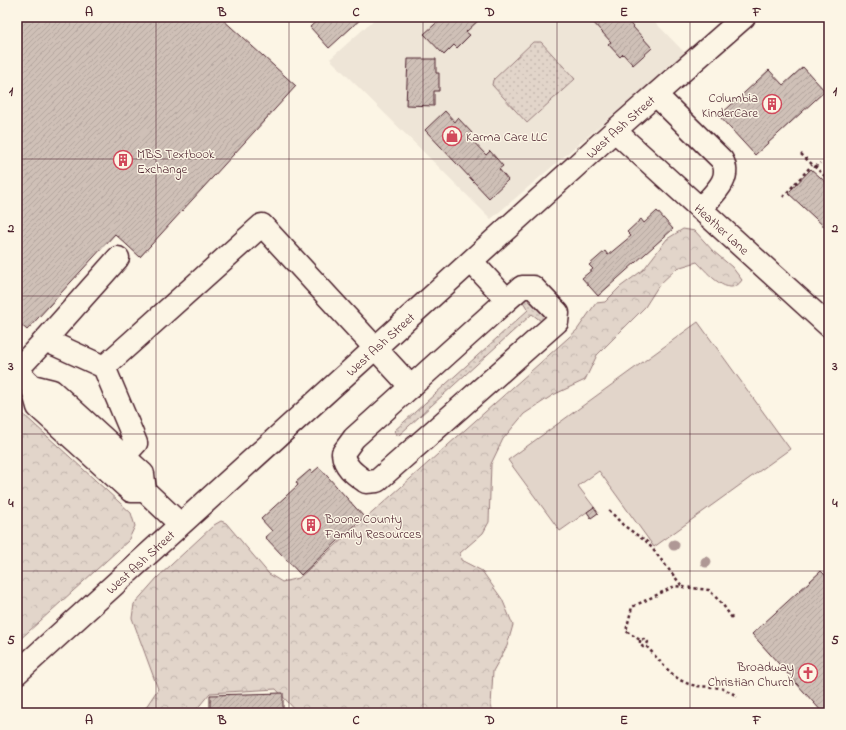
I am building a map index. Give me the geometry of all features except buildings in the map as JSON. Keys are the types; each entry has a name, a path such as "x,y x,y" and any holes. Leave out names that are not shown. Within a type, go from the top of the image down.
{"street":[{"name":"West Ash Street","path":"17,673 180,524 744,17"},
{"path":"656,95 722,160 726,166 724,180 701,208"},
{"name":"Heather Lane","path":"616,131 829,326"},
{"path":"104,367 262,225 411,387"},
{"path":"22,376 44,340 118,258"},
{"path":"472,262 507,300"},
{"path":"522,287 533,287 558,313 557,322 377,481 366,482 352,472 343,461 343,453 354,438 507,300 522,287"},
{"path":"44,340 104,367 136,443 124,456"},
{"path":"22,376 52,391 124,456 143,474 145,491 180,524"},
{"path":"22,376 38,407 131,491 145,491"}],"path":[{"path":"801,154 829,180"},
{"path":"815,167 820,163"},
{"path":"784,197 812,165"},
{"path":"609,510 623,525 647,542 682,586"},
{"path":"732,618 724,605 709,590 675,586 632,607 626,631 640,640 644,639 648,642 646,646 682,681 691,685 723,688 737,697"}],"shaded area":[{"path":"377,17 650,17 685,53 491,219 330,59"}],"green space":[{"path":"533,42 541,42 575,79 527,123 492,85 493,80"},
{"path":"683,229 695,231 713,251 732,267 742,280 737,285 731,287 725,286 712,277 697,262 677,268 659,285 645,307 597,355 585,380 553,395 524,414 503,439 491,464 489,522 483,533 460,553 461,560 482,571 502,599 513,625 507,646 493,671 491,706 494,713 298,713 276,689 210,693 195,711 187,713 142,713 158,689 132,618 134,604 157,578 214,525 221,521 226,523 269,574 282,582 299,578 577,330 596,303 605,302 620,287 643,270 667,239"},
{"path":"530,297 546,318 541,321 532,314 398,436 394,431 528,310 522,300"},
{"path":"698,322 790,449 654,547 599,471 578,486 594,507 560,531 508,460"},
{"path":"17,411 22,413 131,513 135,526 128,541 17,642"}],"place":[{"name":"Columbia KinderCare","path":"772,104"},
{"name":"Karma Care LLC","path":"452,136"},
{"name":"MBS Textbook Exchange","path":"123,160"},
{"name":"Boone County Family Resources","path":"311,525"},
{"name":"Broadway Christian Church","path":"808,673"}]}
